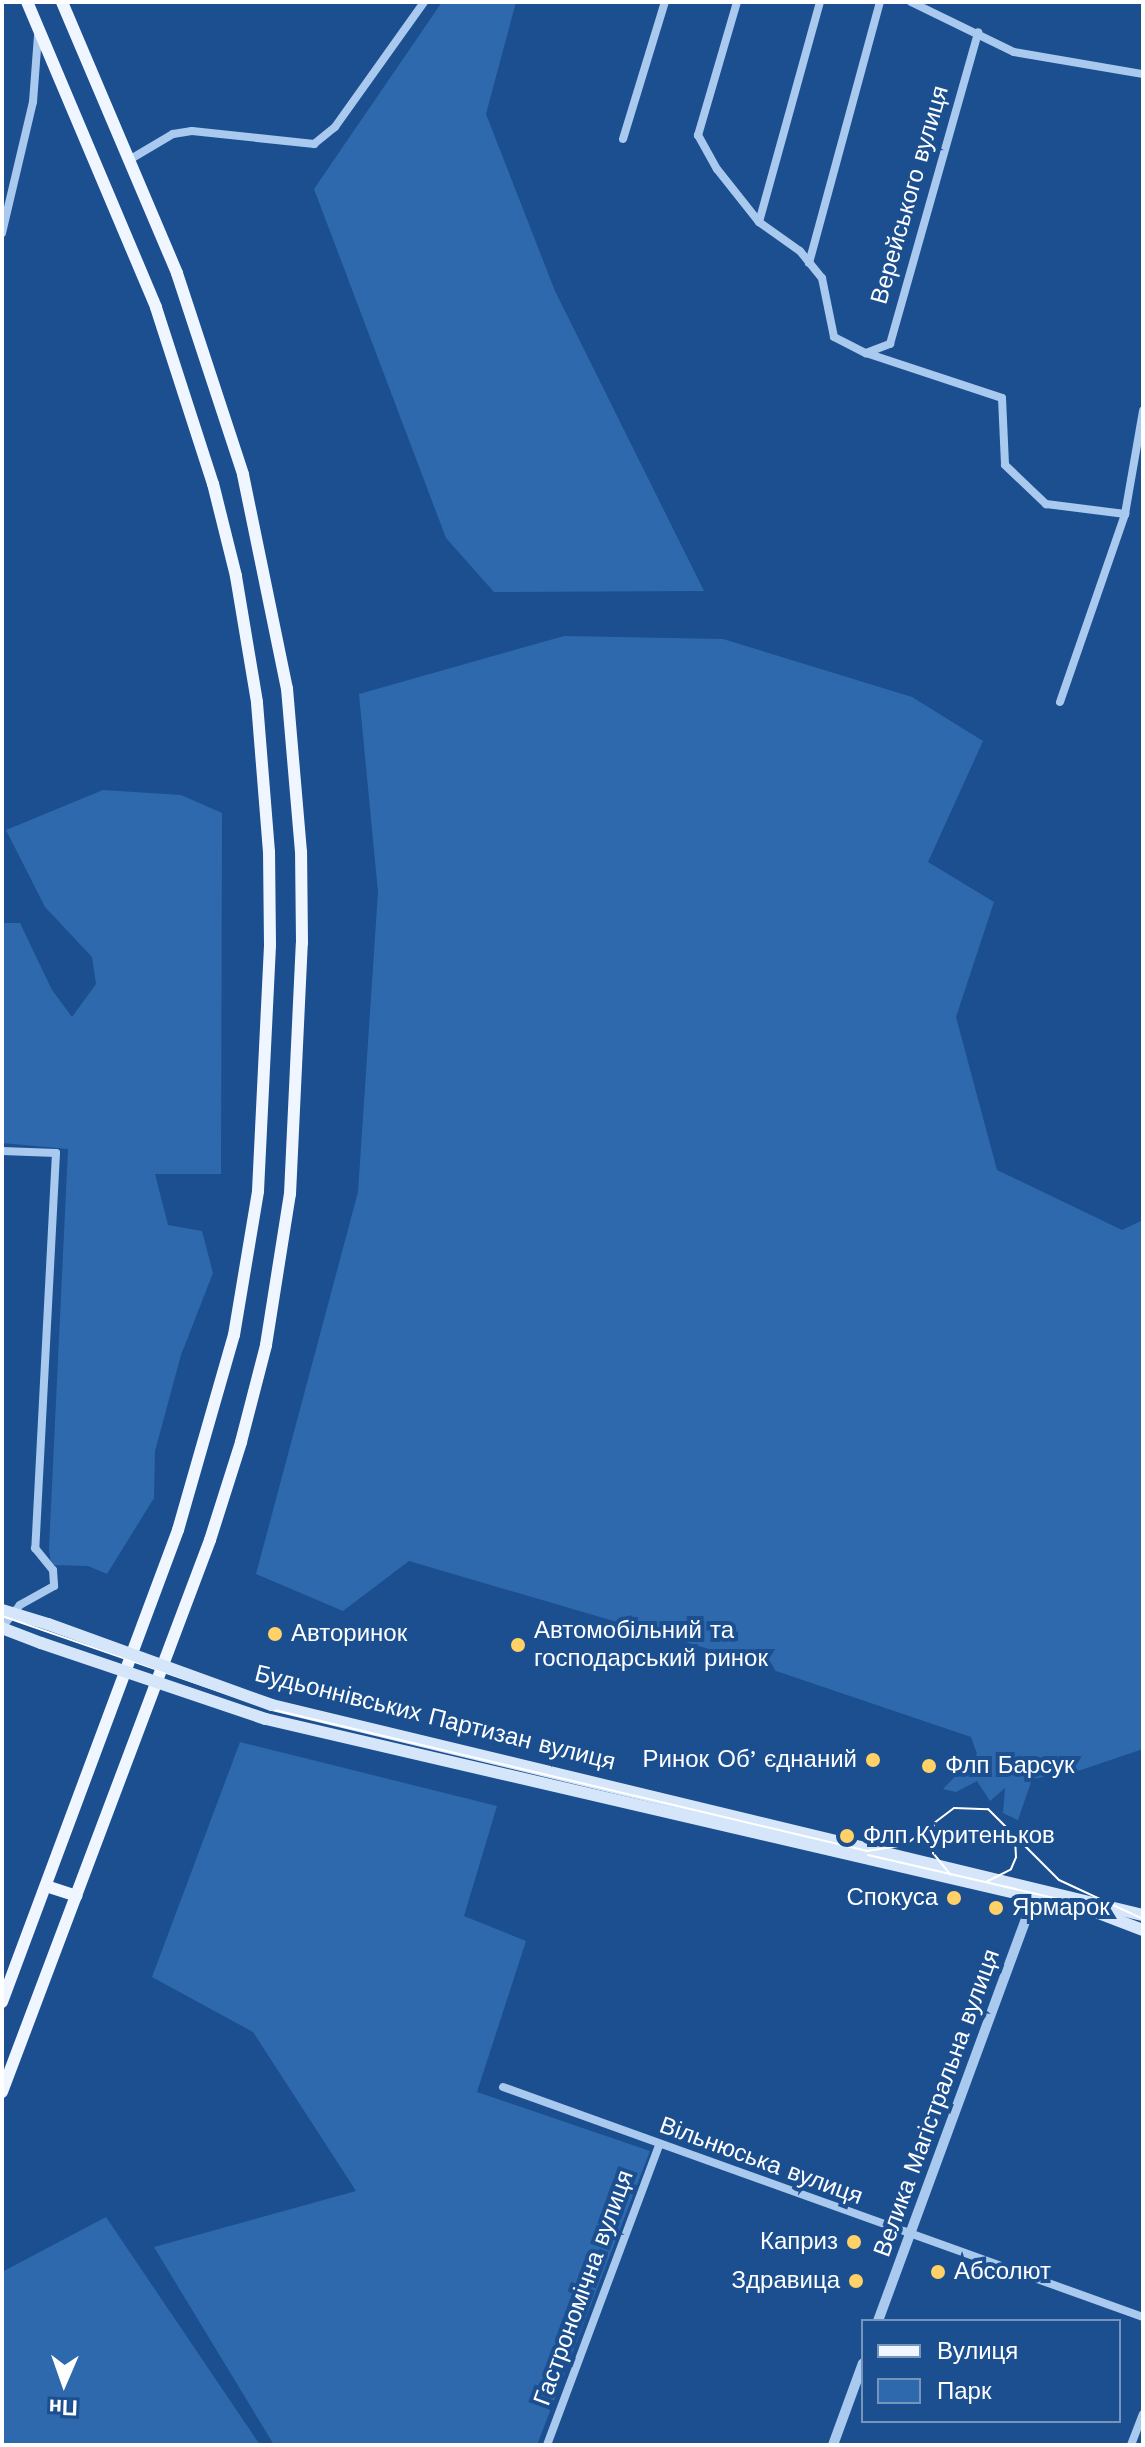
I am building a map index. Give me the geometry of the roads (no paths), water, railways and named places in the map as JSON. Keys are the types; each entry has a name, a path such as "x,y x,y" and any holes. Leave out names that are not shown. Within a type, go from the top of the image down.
{"main road":[{"path":"2,2002 178,1530 234,1335 258,1191 270,945 269,852 257,702 236,576 213,484 156,307 27,2"},
{"path":"2,2092 210,1540 266,1345 290,1194 302,943 296,775 266,572 216,381 129,160 62,2"},
{"name":"Будьоннівських Партизан вулиця","path":"2,1610 272,1705 1035,1894 1143,1930"},
{"name":"Будьоннівських Партизан вулиця","path":"2,1628 201,1701 266,1719 1035,1894 1143,1915"},
{"path":"46,1886 76,1896"}],"street":[{"path":"129,160 173,134 192,131 314,144 335,127 424,2"},
{"path":"623,139 665,2"},
{"path":"737,2 698,135 717,169 759,222 809,263 822,278 834,337 866,353 1002,398 1005,465 1046,504 1125,514"},
{"path":"759,222 820,2"},
{"path":"809,263 880,2"},
{"path":"911,2 1014,52 1143,74"},
{"path":"2,233 33,102 39,30"},
{"name":"Верейського вулиця","path":"866,353 890,344 910,260 978,32"},
{"path":"1060,702 1125,514 1143,411"},
{"path":"2,1151 56,1153 35,1548 53,1570 54,1586 20,1605 17,1615 2,1628"},
{"name":"Велика Магістральна вулиця","path":"879,2319 1035,1894"},
{"name":"Вільнюська вулиця","path":"503,2087 909,2236 1143,2317"},
{"name":"Гастрономічна вулиця","path":"547,2445 659,2145"},
{"path":"833,2445 861,2368"},
{"path":"1131,2445 1143,2414"}],"tram line":[{"path":"2,1616 270,1709 867,1851 905,1845 954,1808 988,1809 1059,1880 1143,1919"},
{"path":"934,1824 933,1853 951,1875"},
{"path":"986,1882 1011,1869 1016,1857 1015,1836"},
{"path":"868,1855 1094,1907"}],"place":[{"name":"Авторинок","path":"275,1634"},
{"name":"Автомобільний та господарський ринок","path":"518,1645"},
{"name":"Ринок Обʼєднаний","path":"873,1760"},
{"name":"Флп Барсук","path":"929,1766"},
{"name":"Флп Куритеньков","path":"847,1836"},
{"name":"Спокуса","path":"954,1898"},
{"name":"Ярмарок","path":"996,1908"},
{"name":"Каприз","path":"854,2242"},
{"name":"Абсолют","path":"938,2272"},
{"name":"Здравица","path":"856,2281"}]}
